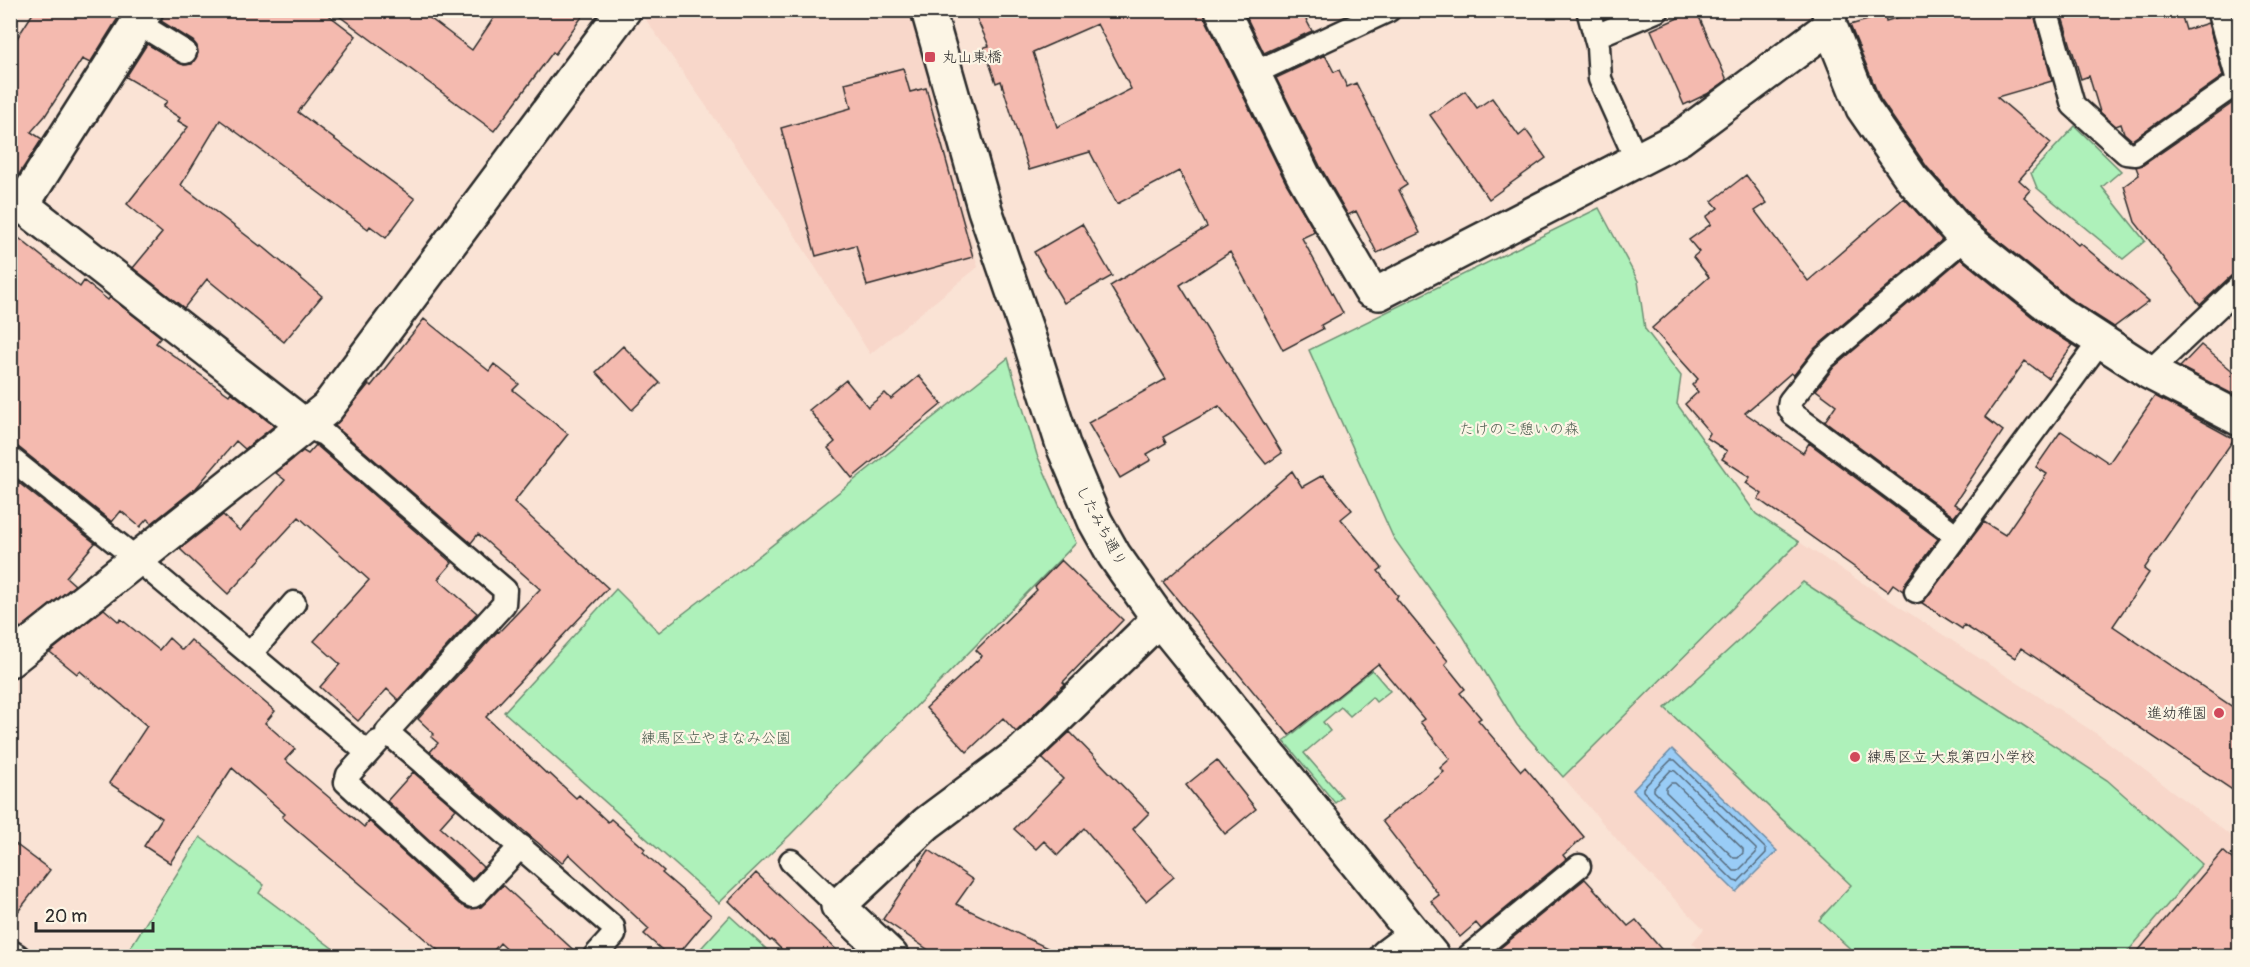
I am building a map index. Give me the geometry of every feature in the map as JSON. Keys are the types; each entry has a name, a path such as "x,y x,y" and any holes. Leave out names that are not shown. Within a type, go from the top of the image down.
{"street":[{"path":"13,652 138,560 327,408 624,10"},
{"name":"したみち通り","path":"928,10 985,210 1028,332 1064,448 1083,495 1114,555 1159,619 1423,946"},
{"path":"1222,10 1303,176 1370,290 1375,293 1379,293 1680,138 1830,18 1863,108 1912,179 1965,238 2058,313 2149,372 2240,418"},
{"path":"142,16 16,202 305,426"},
{"path":"891,957 838,906 927,823 1022,752 1159,619"},
{"path":"1387,957 1423,946"}],"lane":[{"path":"1252,74 1389,10"},
{"path":"1588,10 1596,36 1600,79 1636,161"},
{"path":"1596,36 1658,10"},
{"path":"2046,10 2073,105 2126,153 2131,154 2135,154 2238,80 2218,10"},
{"path":"142,16 185,52"},
{"path":"1957,536 1792,414 1789,407 1790,401 1824,358 1965,238"},
{"path":"2149,372 2240,286"},
{"path":"1916,591 2101,340"},
{"path":"305,426 324,434 505,590 504,604 348,775 346,782 468,894 473,896 521,846"},
{"path":"10,458 138,560 368,753"},
{"path":"250,654 294,603"},
{"path":"387,732 613,927 614,935 595,957"},
{"path":"791,861 838,906"},
{"path":"1469,957 1579,866"},
{"path":"10,951 18,957"}],"shaded area":[{"path":"649,10 908,11 931,77 978,267 870,354 781,213 644,17"},
{"name":"練馬区立 大泉第四小学校","path":"1799,542 2100,736 2239,842 2239,956 1707,956 1692,943 1704,929 1627,851 1563,777"}],"green space":[{"path":"2075,126 2121,171 2102,187 2145,241 2123,259 2037,188 2031,173"},
{"name":"たけのこ憩いの森","path":"1599,208 1638,281 1645,329 1681,376 1677,404 1756,514 1799,542 1563,777 1517,725 1462,634 1393,537 1309,350"},
{"name":"練馬区立やまなみ公園","path":"1008,358 1037,455 1076,543 790,835 719,903 504,712 616,589 659,632"},
{"name":"練馬区立 大泉第四小学校","path":"1803,582 2107,780 2202,864 2124,956 1858,956 1819,920 1851,885 1665,708"},
{"path":"1372,670 1390,691 1376,702 1372,697 1350,716 1341,707 1323,722 1330,731 1304,753 1342,797 1335,803 1284,741"},
{"path":"200,837 264,885 259,893 343,956 125,956"},
{"path":"730,916 774,956 694,956"}],"water":[{"path":"1672,749 1777,851 1736,892 1633,790"}],"building":[{"path":"35,10 123,10 90,63 82,59 45,116 31,132 42,139 10,188 10,49"},
{"path":"165,10 322,10 356,36 298,112 415,199 386,238 370,226 368,229 220,120 181,185 261,245 322,296 284,342 207,279 184,308 133,268 162,233 127,204 188,127 178,121 180,118 163,107 167,101 126,77 147,44 184,65 192,64 198,53 193,41 161,21"},
{"path":"331,10 419,10 472,50 499,10 587,10 494,131"},
{"path":"973,10 1204,10 1205,18 1286,183 1315,232 1302,238 1343,313 1321,325 1323,329 1283,350 1230,252 1180,285 1282,453 1266,464 1219,406 1163,437 1166,443 1147,454 1151,460 1120,478 1088,423 1166,379 1110,286 1207,227 1179,171 1117,204 1090,152 1029,170 1001,81 996,83 984,47 989,46","holes":["1097,24 1131,89 1057,127 1033,52"]},
{"path":"1243,10 1301,10 1312,31 1264,53"},
{"path":"1696,10 1727,80 1707,94 1684,105 1651,30"},
{"path":"1923,10 2033,10 2052,81 1997,97 2051,143 2019,180 2030,190 2024,197 2078,245 2080,243 2149,301 2114,327 2069,298 1978,224 1927,167 1880,99 1850,25 1885,15 1886,21"},
{"path":"2060,10 2180,10 2186,30 2208,23 2223,76 2132,140 2124,133 2121,124 2116,126 2100,112 2089,76 2081,79"},
{"path":"2240,12 2240,36 2233,14"},
{"path":"1325,55 1334,72 1339,70 1347,87 1356,83 1407,185 1399,190 1420,233 1377,253 1356,211 1348,215 1320,166 1276,78"},
{"path":"903,68 910,92 926,88 973,257 867,286 856,245 816,256 781,128 851,108 845,83"},
{"path":"1465,91 1477,108 1492,98 1519,136 1526,130 1546,158 1489,199 1430,115"},
{"path":"2240,98 2240,273 2231,276 2200,305 2135,222 2124,186 2139,175 2136,167 2143,165"},
{"path":"1746,175 1767,203 1755,211 1808,281 1904,198 1942,240 1815,348 1794,375 1791,373 1745,413 1803,453 1809,443 1938,539 1905,583 1903,591 1893,584 1888,591 1758,499 1762,494 1746,483 1750,477 1722,459 1727,451 1707,438 1710,433 1685,404 1698,392 1692,385 1698,379 1652,328 1709,277 1693,257 1699,252 1689,240 1711,224 1706,217 1718,208 1712,201"},
{"path":"1082,224 1112,276 1064,303 1034,252"},
{"path":"10,231 80,287 84,281 108,300 110,297 161,337 156,343 229,395 231,392 274,426 245,449 236,441 196,488 152,523 147,519 140,527 121,511 112,522 18,447 10,445"},
{"path":"1961,259 2046,328 2073,345 2048,378 2025,361 1985,417 2003,431 1954,504 1961,508 1954,517 1825,421 1836,405 1816,390 1834,367"},
{"path":"424,319 489,371 494,364 519,384 513,390 568,434 514,502 608,588 486,717 576,798 579,795 608,822 611,819 645,849 643,852 664,871 662,873 711,915 676,957 670,957 644,934 649,929 569,854 562,863 430,752 438,743 431,737 434,734 418,719 498,631 540,589 478,534 471,543 335,426 369,384 371,386"},
{"path":"2201,345 2240,377 2240,398 2180,367"},
{"path":"623,346 660,383 632,410 596,372"},
{"path":"919,376 942,404 852,478 828,448 835,442 809,410 846,380 868,407 885,393 891,399"},
{"path":"2155,396 2234,439 2144,569 2149,573 2113,626 2240,712 2240,795 2021,648 2015,658 1964,625 1962,629 1922,603 1984,522 2005,535 2047,474 2036,467 2061,431 2109,463"},
{"path":"316,445 452,563 438,579 477,613 398,700 387,689 358,721 320,687 340,664 314,641 369,580 299,517 228,594 180,549 223,515 240,531 285,480 276,473 303,451 308,454"},
{"path":"1292,471 1302,487 1323,475 1352,510 1341,519 1382,568 1378,571 1398,596 1396,598 1448,661 1445,664 1465,689 1460,693 1481,718 1478,720 1521,771 1525,767 1584,837 1563,855 1566,859 1481,929 1476,923 1460,937 1431,901 1439,895 1382,821 1444,772 1440,768 1450,759 1420,722 1424,719 1378,664 1289,735 1163,582"},
{"path":"10,476 95,543 66,577 75,585 21,628 10,619"},
{"path":"1061,560 1123,620 1063,682 1065,684 1016,732 1003,718 967,752 926,708 982,656 976,650 1037,590 1035,587"},
{"path":"104,609 119,622 121,619 159,650 169,638 182,650 191,640 275,711 265,723 295,749 285,760 364,827 369,821 459,904 469,909 481,907 503,885 581,957 515,957 500,943 488,957 446,957 282,817 285,814 232,768 170,863 144,846 162,818 109,783 147,726 80,671 77,674 50,652"},
{"path":"1070,732 1149,813 1133,829 1174,877 1146,901 1084,828 1058,855 1044,841 1036,849 1014,829 1063,779 1042,758"},
{"path":"1217,760 1256,809 1225,834 1186,785"},
{"path":"413,772 456,809 440,827 483,867 472,879 387,801"},
{"path":"10,840 50,870 10,922"},
{"path":"929,850 973,880 956,904 1066,957 939,957 883,919"},
{"path":"2223,851 2240,866 2240,957 2133,957"},
{"path":"756,873 844,957 789,957 772,940 770,941 729,901"},
{"path":"1585,879 1628,926 1636,920 1668,957 1506,957 1499,949"}],"place":[{"name":"丸山東橋","path":"930,57"},
{"name":"進幼稚園","path":"2219,713"},
{"name":"練馬区立 大泉第四小学校","path":"1855,757"}]}
